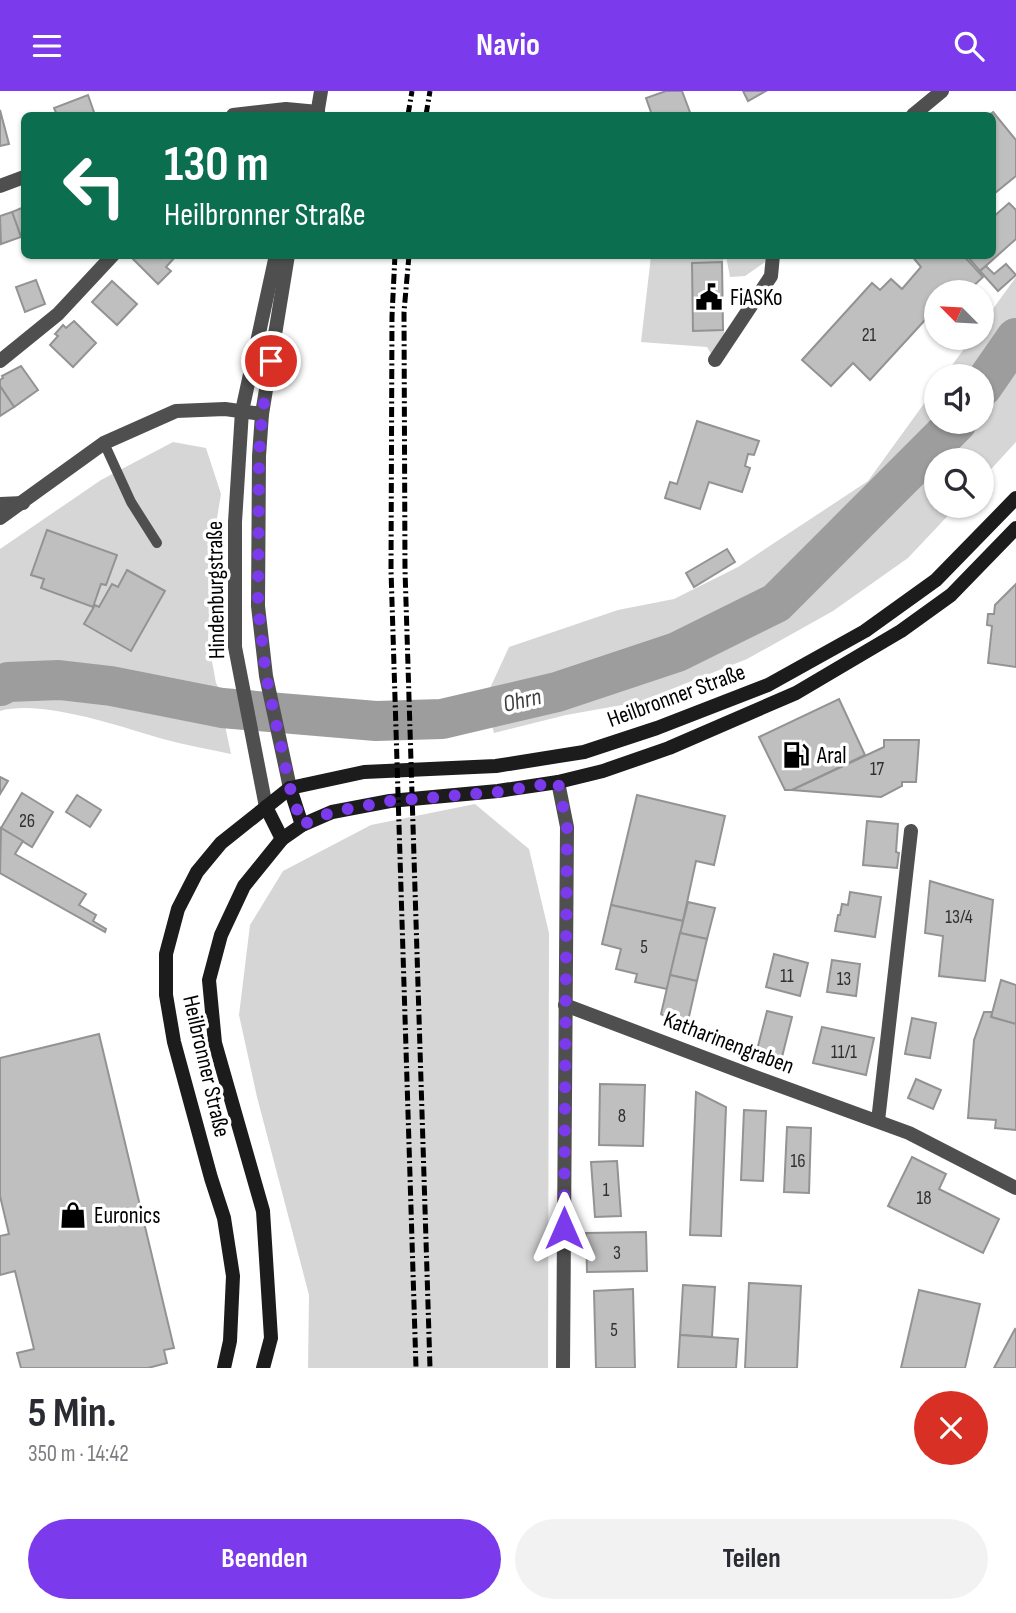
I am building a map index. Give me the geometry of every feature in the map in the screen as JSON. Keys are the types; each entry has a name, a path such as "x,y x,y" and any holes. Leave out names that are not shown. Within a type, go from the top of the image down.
{"main road":[{"name":"Heilbronner Straße","path":"224,1368 230,1341 233,1276 224,1219 174,1042 166,995 166,954 178,909 197,872 221,843 290,788 363,772 496,767 584,752 657,728 768,685 865,631 936,580 1016,498"},
{"name":"Heilbronner Straße","path":"263,1368 271,1338 263,1211 215,1043 209,980 221,935 244,886 282,839 302,825 332,812 390,801 498,792 558,782 603,771 669,748 796,694 901,631 951,595 1016,528"},
{"path":"290,788 302,825"},
{"path":"266,807 282,839"}],"street":[{"path":"317,112 321,91"},
{"path":"917,112 942,91"},
{"path":"260,112 286,109 305,112"},
{"path":"0,186 21,178"},
{"path":"0,361 58,314 109,259"},
{"name":"Hindenburgstraße","path":"266,807 235,647 235,522 242,411 275,259"},
{"name":"Hindenburgstraße","path":"287,259 262,414 259,456 258,606 266,676 290,788"},
{"path":"715,360 771,276 773,259"},
{"path":"0,518 104,443 176,411 225,409 262,414"},
{"path":"0,504 23,503"},
{"path":"558,782 567,827 563,1368"},
{"path":"878,1121 911,831"},
{"name":"Katharinengraben","path":"565,1005 909,1133 1016,1188"}],"lane":[{"path":"104,443 131,502 157,543"}],"shaded area":[{"path":"651,259 724,259 722,262 692,263 693,331 723,330 729,340 715,360 707,347 641,342"},
{"path":"727,259 767,259 745,276 730,277"},
{"path":"1016,277 1016,442 994,466 994,448 924,448 924,518 946,518 908,558 833,611 747,659 639,702 566,715 494,733 485,699 509,647 618,610 674,599 738,567 868,481 924,404 924,434 994,434 994,364 953,364 963,350 994,350 994,307"},
{"path":"173,442 206,448 221,494 212,549 208,640 216,683 222,695 0,666 0,549 101,480"},
{"path":"9,687 223,716 231,754 59,711 17,708 0,711 0,691"},
{"path":"475,804 529,849 549,933 548,1368 308,1368 309,1295 257,1097 239,1015 250,925 283,871 371,825"}],"building":[{"path":"666,91 682,91 690,112 651,112 646,98"},
{"path":"743,91 766,91 748,101"},
{"path":"88,95 94,112 56,112 54,108"},
{"path":"0,110 9,144 0,146"},
{"path":"996,116 1016,140 1016,176 996,192"},
{"path":"1009,203 1016,210 1016,239 996,257 996,214"},
{"path":"21,208 21,237 12,212"},
{"path":"12,212 21,237 1,244 0,216"},
{"path":"133,259 173,259 166,267 171,271 158,284"},
{"path":"914,259 967,259 983,277 980,280 924,280 924,321 870,380 853,363 831,386 802,360 872,283 880,290 891,279 902,289 921,267"},
{"path":"970,259 994,259 980,271"},
{"path":"722,262 723,330 693,331 692,263"},
{"path":"1006,264 1016,275 998,291 994,287 994,280 988,280 980,271 986,266 994,274"},
{"path":"36,280 45,304 25,312 16,287"},
{"path":"112,281 137,304 117,325 92,302"},
{"path":"74,321 96,343 73,367 50,345 63,325 66,328"},
{"path":"21,366 38,390 14,407 0,386 0,380 2,376"},
{"path":"0,386 14,407 0,416"},
{"path":"697,421 759,441 754,455 748,454 745,466 750,468 742,492 709,482 700,509 665,498 670,482 677,484"},
{"path":"47,530 117,555 106,585 101,584 93,607 41,588 44,579 31,575"},
{"path":"727,549 735,562 694,587 686,573"},
{"path":"127,570 165,591 131,651 84,624 95,605 99,607 112,584 118,587"},
{"path":"1016,584 1016,667 988,663 992,626 987,625 988,614 994,614 995,605"},
{"path":"839,699 865,755 792,790 785,790 759,737"},
{"path":"884,740 919,740 916,782 902,782 902,786 881,797 792,790 884,747"},
{"path":"0,777 8,781 0,794"},
{"path":"22,793 53,812 32,847 1,828"},
{"path":"77,795 101,810 90,827 66,812"},
{"path":"637,795 725,816 714,865 696,861 683,921 611,905"},
{"path":"867,821 898,824 897,868 863,865"},
{"path":"1,828 23,841 15,854 86,894 79,905 96,915 93,921 106,929 105,932 0,873"},
{"path":"930,881 993,900 985,981 939,976 943,936 925,933"},
{"path":"850,892 881,897 875,937 835,931 842,904 848,905"},
{"path":"688,902 715,908 707,939 680,933"},
{"path":"611,905 683,921 667,989 635,982 637,974 616,969 621,949 602,944"},
{"path":"680,933 707,939 697,981 670,975"},
{"path":"774,954 808,963 800,996 766,987"},
{"path":"832,960 860,964 856,996 827,992"},
{"path":"670,975 697,981 686,1030 661,1014"},
{"path":"1001,980 1016,985 1016,1024 991,1017"},
{"path":"767,1011 792,1017 782,1057 757,1050"},
{"path":"984,1012 992,1012 991,1017 1016,1024 1016,1130 995,1128 996,1120 968,1118 974,1040"},
{"path":"912,1018 936,1023 930,1058 905,1054"},
{"path":"822,1027 874,1038 866,1075 813,1063"},
{"name":"Euronics","path":"99,1034 174,1348 164,1350 167,1363 148,1368 21,1368 17,1353 34,1349 15,1271 0,1275 0,1236 9,1234 0,1196 0,1058"},
{"path":"916,1079 941,1090 933,1109 908,1098"},
{"path":"600,1084 645,1085 643,1146 599,1145"},
{"path":"696,1092 726,1107 721,1236 690,1235"},
{"path":"744,1110 766,1111 763,1181 741,1180"},
{"path":"787,1127 811,1128 809,1193 784,1192"},
{"path":"912,1157 946,1174 939,1189 999,1219 983,1253 888,1206"},
{"path":"617,1161 621,1216 595,1217 591,1162"},
{"path":"646,1232 647,1271 587,1272 586,1233"},
{"path":"749,1283 801,1286 797,1368 745,1368"},
{"path":"683,1285 715,1287 712,1337 680,1335"},
{"path":"633,1289 635,1368 596,1368 594,1291"},
{"path":"919,1290 980,1304 965,1368 901,1368"},
{"path":"1015,1329 1016,1368 994,1368"},
{"path":"680,1335 738,1339 736,1368 678,1368"}],"waterway":[{"name":"Ohrn","path":"994,370 1016,338"},
{"name":"Ohrn","path":"0,686 8,682 59,680 111,686 222,708 376,721 442,719 557,692 677,652 776,603 945,434"}],"railway":[{"path":"408,112 412,91"},
{"path":"426,112 430,91"},
{"path":"395,259 392,316 391,570 416,1368"},
{"path":"409,259 404,312 405,570 430,1368"}],"place":[{"name":"FiASKo","path":"709,297"},
{"name":"Aral","path":"796,755"},
{"name":"Euronics","path":"73,1215"}],"route":[{"path":"271,361 262,414 259,456 258,606 266,676 290,788 302,825 332,812 390,801 498,792 558,782 567,827 564,1228"}]}
